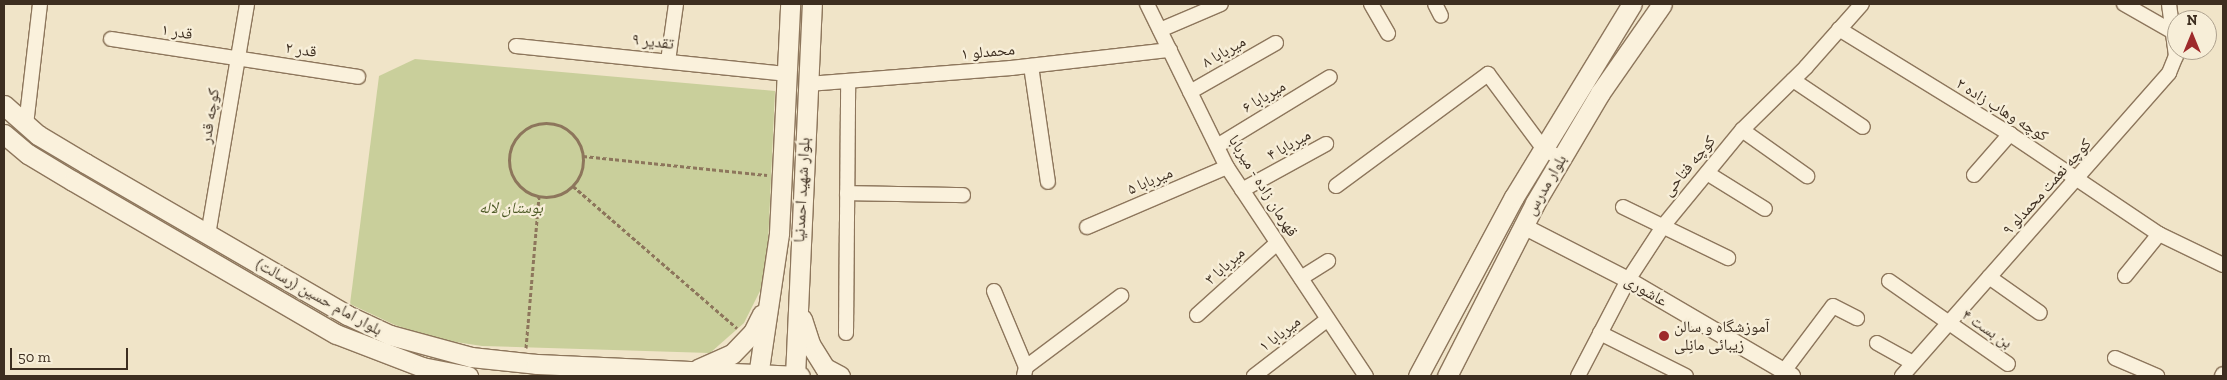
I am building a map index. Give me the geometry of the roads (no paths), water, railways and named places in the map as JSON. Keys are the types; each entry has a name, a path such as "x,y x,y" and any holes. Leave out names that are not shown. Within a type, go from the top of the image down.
{"main road":[{"name":"بلوار شهید احمدنیا","path":"758,375 765,309 779,233 790,4"},
{"name":"بلوار شهید احمدنیا","path":"797,376 812,4"},
{"name":"بلوار مدرس","path":"1447,376 1523,226 1561,159 1600,93 1662,4"},
{"name":"بلوار مدرس","path":"1418,376 1543,148 1630,5"},
{"name":"بلوار امام حسین (رسالت)","path":"4,105 26,125 208,235 390,335 471,357 525,363 797,376"},
{"name":"بلوار امام حسین (رسالت)","path":"5,139 73,181 336,334 422,367 468,376"},
{"path":"799,308 810,344 825,368 840,376"},
{"path":"694,370 732,354 748,337 765,309"}],"street":[{"path":"26,125 40,4"},
{"name":"کوچه قدر","path":"208,235 247,4"},
{"path":"668,62 676,4"},
{"name":"قهرمان زاده - میربابا","path":"1148,4 1227,167 1366,376"},
{"path":"1160,30 1221,4"},
{"path":"1371,4 1388,34"},
{"name":"کوچه فتاحی","path":"1581,375 1628,280 1664,225 1742,130 1793,80 1862,4"},
{"path":"2124,4 2167,29"},
{"name":"کوچه وهاب زاده ۲","path":"1839,29 2010,134 2159,234 2223,265"},
{"name":"قدر ۱","path":"111,39 238,59"},
{"name":"میربابا ۸","path":"1190,92 1276,43"},
{"name":"۹ تقدیر","path":"516,46 786,74"},
{"name":"محمدلو ۱","path":"808,84 1031,66 1170,50"},
{"name":"قدر ۲","path":"238,59 358,77"},
{"name":"کوچه نعمت محمدلو ۹","path":"1902,376 2075,178 2109,145 2169,73 2174,60"},
{"path":"1031,66 1048,182"},
{"path":"1336,186 1488,74 1543,148 1561,159"},
{"name":"میربابا ۶","path":"1217,146 1330,77"},
{"path":"1793,80 1863,127"},
{"path":"846,333 848,81"},
{"path":"1742,130 1807,176"},
{"path":"1974,176 2010,134"},
{"name":"میربابا ۴","path":"1242,190 1326,144"},
{"name":"میربابا ۵","path":"1087,226 1227,167"},
{"path":"1707,173 1765,209"},
{"path":"847,193 963,195"},
{"path":"1624,207 1728,258"},
{"name":"عاشوری","path":"1523,226 1628,280 1788,374"},
{"path":"2125,276 2159,234"},
{"name":"میربابا ۳","path":"1197,315 1277,243"},
{"path":"1300,278 1328,261"},
{"path":"1989,277 2040,313"},
{"name":"۴ بن بست","path":"1889,281 1947,324 2008,364"},
{"path":"994,291 1025,372 1121,296"},
{"path":"1788,374 1833,306 1857,318"},
{"name":"میربابا ۱","path":"1254,376 1328,319"},
{"path":"1600,334 1686,376"},
{"path":"1877,343 1913,363"},
{"path":"2115,358 2157,376"}],"place":[{"name":"آموزشگاه و سالن زیبائی مانِلی","path":"1664,336"}],"park label":[{"name":"بوستان لاله","path":"511,208"}]}
